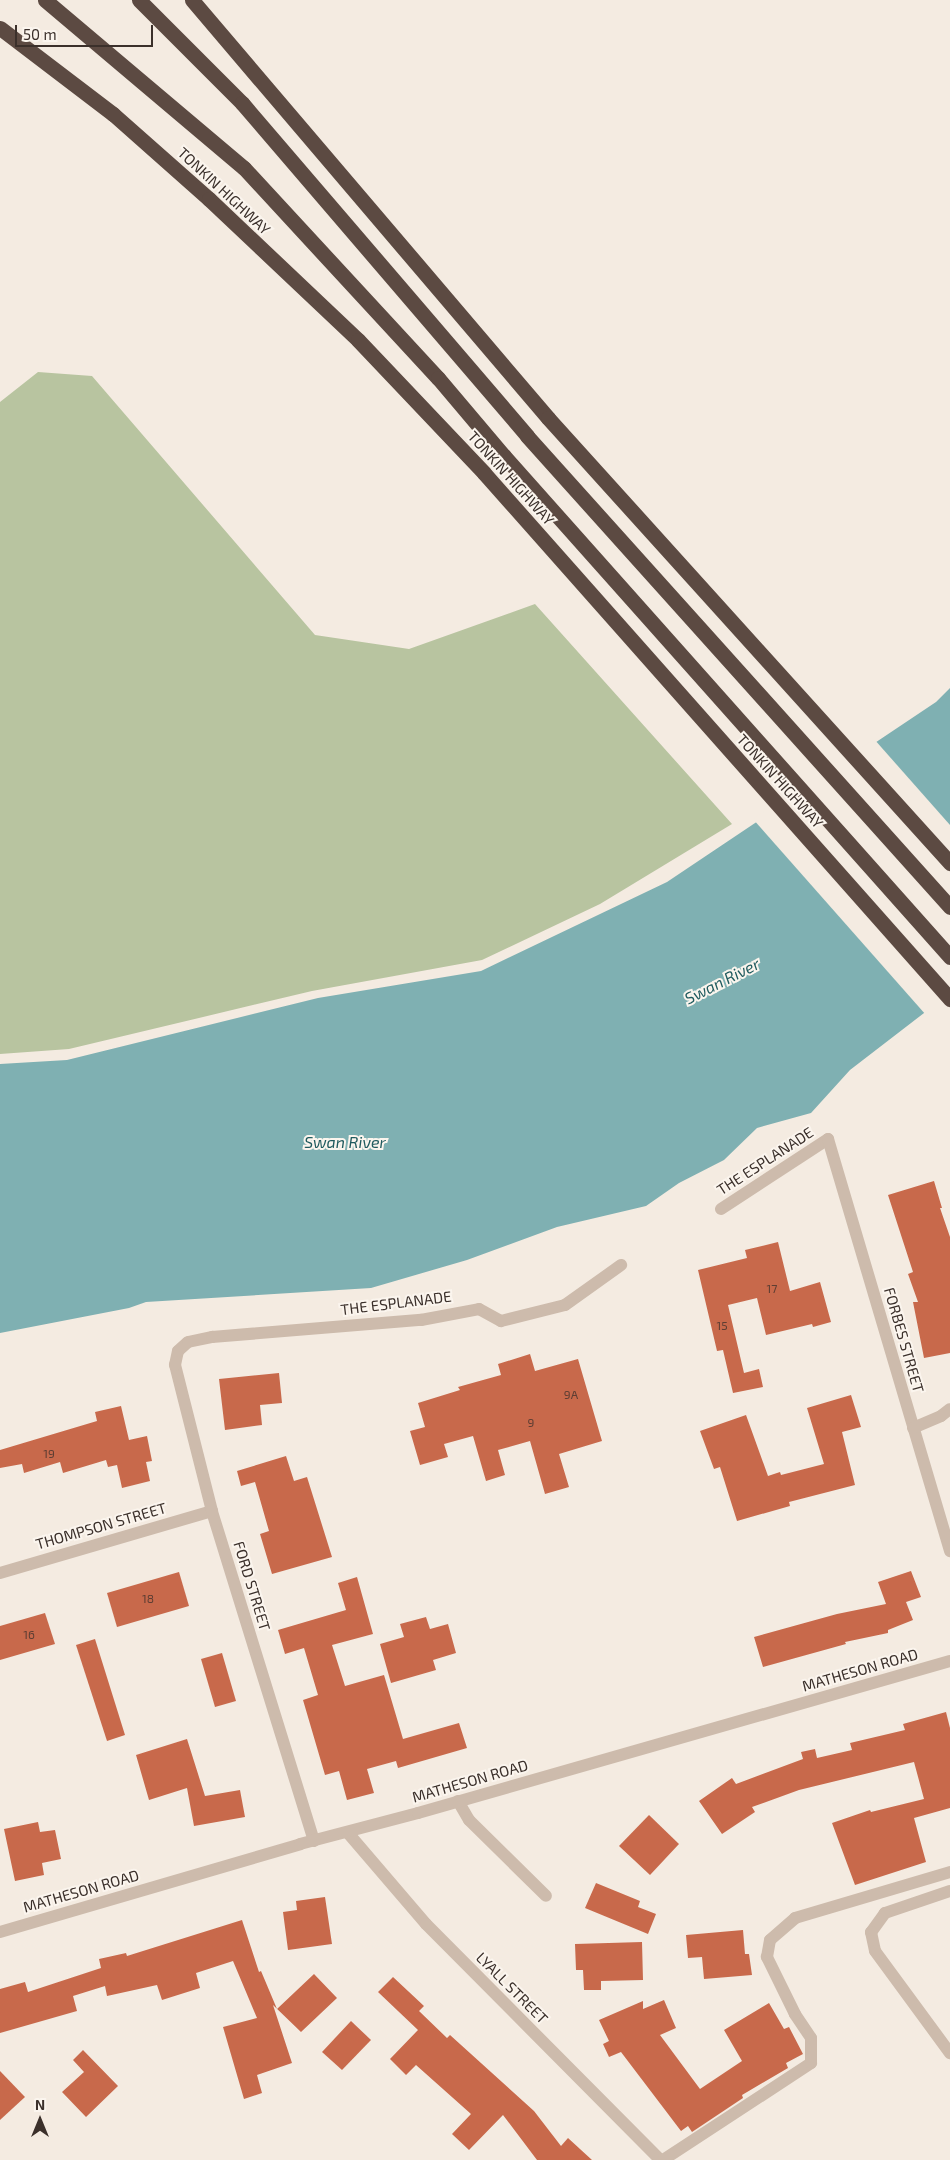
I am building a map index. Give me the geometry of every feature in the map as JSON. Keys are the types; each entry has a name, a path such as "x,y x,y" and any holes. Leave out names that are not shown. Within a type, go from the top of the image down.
{"highway":[{"name":"TONKIN HIGHWAY","path":"45,0 244,168 438,378 510,463 950,957"},
{"path":"139,0 242,104 527,436 950,907"},
{"path":"192,0 548,418 950,863"},
{"name":"TONKIN HIGHWAY","path":"0,28 113,114 209,199 358,340 484,473 950,999"}],"street":[{"name":"THE ESPLANADE","path":"720,1209 828,1139"},
{"name":"FORBES STREET","path":"828,1139 950,1551"},
{"name":"THE ESPLANADE","path":"188,1342 212,1337 421,1320 478,1308 501,1321 565,1306 621,1265"},
{"name":"FORD STREET","path":"188,1342 178,1351 175,1365 212,1511 314,1841"},
{"path":"913,1428 941,1416 950,1409"},
{"name":"THOMPSON STREET","path":"0,1572 212,1511"},
{"name":"MATHESON ROAD","path":"0,1932 950,1661"},
{"path":"458,1801 469,1820 546,1896"},
{"name":"LYALL STREET","path":"348,1833 426,1924 661,2160"},
{"path":"661,2160 811,2062 810,2038 795,2014 768,1957 770,1940 795,1918 950,1872"},
{"path":"950,1890 885,1913 871,1932 875,1951 950,2053"}],"green space":[{"path":"38,372 92,376 315,635 409,649 535,604 732,824 600,904 482,960 312,991 69,1049 0,1054 0,402"}],"water":[{"name":"Swan River","path":"950,688 950,993 850,1070 811,1113 757,1128 724,1160 679,1183 646,1206 557,1227 467,1260 371,1288 146,1302 129,1308 0,1333 0,1064 67,1060 318,998 481,971 667,882 936,702"}],"pier":[{"name":"Swan River","path":"874,739 950,825 950,996 926,1015 753,819"}],"building":[{"path":"934,1181 942,1208 940,1208 950,1237 950,1353 924,1358 913,1302 918,1302 908,1274 913,1272 888,1195"},
{"path":"778,1242 790,1291 820,1282 831,1322 813,1327 812,1324 766,1335 757,1298 728,1305 744,1373 759,1369 763,1387 733,1393 723,1350 717,1351 698,1270 747,1258 745,1250"},
{"path":"530,1354 535,1371 578,1359 602,1441 559,1454 569,1487 545,1494 530,1441 498,1450 505,1475 486,1481 473,1436 444,1444 448,1457 420,1465 410,1431 425,1427 418,1403 460,1390 458,1387 501,1375 498,1364"},
{"path":"279,1373 282,1403 260,1405 262,1425 225,1430 219,1379"},
{"path":"851,1395 861,1427 842,1432 855,1485 789,1502 790,1506 737,1521 720,1467 714,1469 700,1431 746,1415 768,1476 780,1472 781,1475 824,1464 807,1408"},
{"path":"121,1406 129,1440 147,1436 152,1461 146,1462 150,1481 122,1488 117,1465 108,1467 106,1460 63,1473 60,1462 24,1473 22,1464 0,1468 0,1450 97,1421 95,1412"},
{"path":"286,1456 294,1481 307,1477 332,1557 272,1574 260,1534 269,1531 255,1482 241,1486 237,1471"},
{"path":"911,1571 921,1597 906,1602 913,1620 888,1630 888,1633 845,1642 846,1644 763,1667 754,1637 837,1614 886,1604 878,1582"},
{"path":"179,1572 189,1606 117,1627 107,1593"},
{"path":"357,1577 373,1634 332,1645 345,1686 384,1675 403,1739 459,1723 467,1748 398,1768 396,1761 367,1769 374,1793 347,1800 339,1771 325,1775 303,1700 318,1695 304,1648 285,1654 278,1630 346,1610 338,1583"},
{"path":"45,1613 55,1644 0,1660 0,1626"},
{"path":"426,1617 430,1629 448,1624 456,1653 433,1660 436,1670 391,1683 380,1644 404,1637 400,1624"},
{"path":"95,1639 125,1735 107,1741 76,1645"},
{"path":"222,1653 236,1701 215,1707 201,1659"},
{"path":"946,1712 950,1728 950,1808 914,1818 926,1862 855,1885 832,1823 870,1810 871,1812 924,1799 914,1762 799,1790 752,1807 755,1812 722,1834 699,1801 732,1778 736,1784 803,1759 801,1752 815,1749 817,1758 852,1750 850,1743 905,1730 903,1724"},
{"path":"187,1739 205,1796 240,1790 245,1817 194,1826 187,1788 149,1800 136,1755"},
{"path":"649,1815 679,1844 650,1875 619,1846"},
{"path":"38,1822 40,1832 55,1830 61,1859 42,1863 44,1875 15,1881 4,1829"},
{"path":"596,1883 640,1901 638,1907 656,1914 648,1934 585,1908"},
{"path":"325,1897 332,1944 288,1950 283,1912 297,1910 296,1901"},
{"path":"242,1920 259,1972 261,1971 277,2009 273,2005 292,2063 257,2075 262,2093 244,2099 223,2027 257,2018 233,1961 196,1973 200,1988 162,2000 157,1985 107,1996 105,1986 73,1996 77,2011 0,2033 0,1989 25,1982 28,1992 101,1968 99,1959 126,1953 127,1956"},
{"path":"743,1930 745,1954 749,1954 752,1975 704,1979 702,1957 688,1958 686,1935"},
{"path":"642,1942 643,1980 601,1981 601,1990 584,1990 583,1970 576,1970 575,1944"},
{"path":"314,1974 337,1998 301,2032 277,2009"},
{"path":"393,1977 424,2006 419,2011 447,2038 450,2035 534,2111 561,2146 568,2138 592,2160 537,2160 503,2115 469,2150 452,2134 471,2114 416,2065 406,2075 390,2059 418,2030 378,1992"},
{"path":"664,2000 676,2028 660,2035 700,2089 742,2061 724,2030 769,2003 784,2029 789,2027 803,2054 786,2063 788,2068 742,2095 743,2098 692,2132 688,2126 681,2131 621,2052 609,2057 603,2044 609,2041 599,2020 643,2001 643,2009"},
{"path":"351,2021 371,2040 342,2070 322,2052"},
{"path":"83,2050 118,2086 86,2117 62,2092 84,2072 73,2060"},
{"path":"0,2071 25,2097 0,2120"}]}
